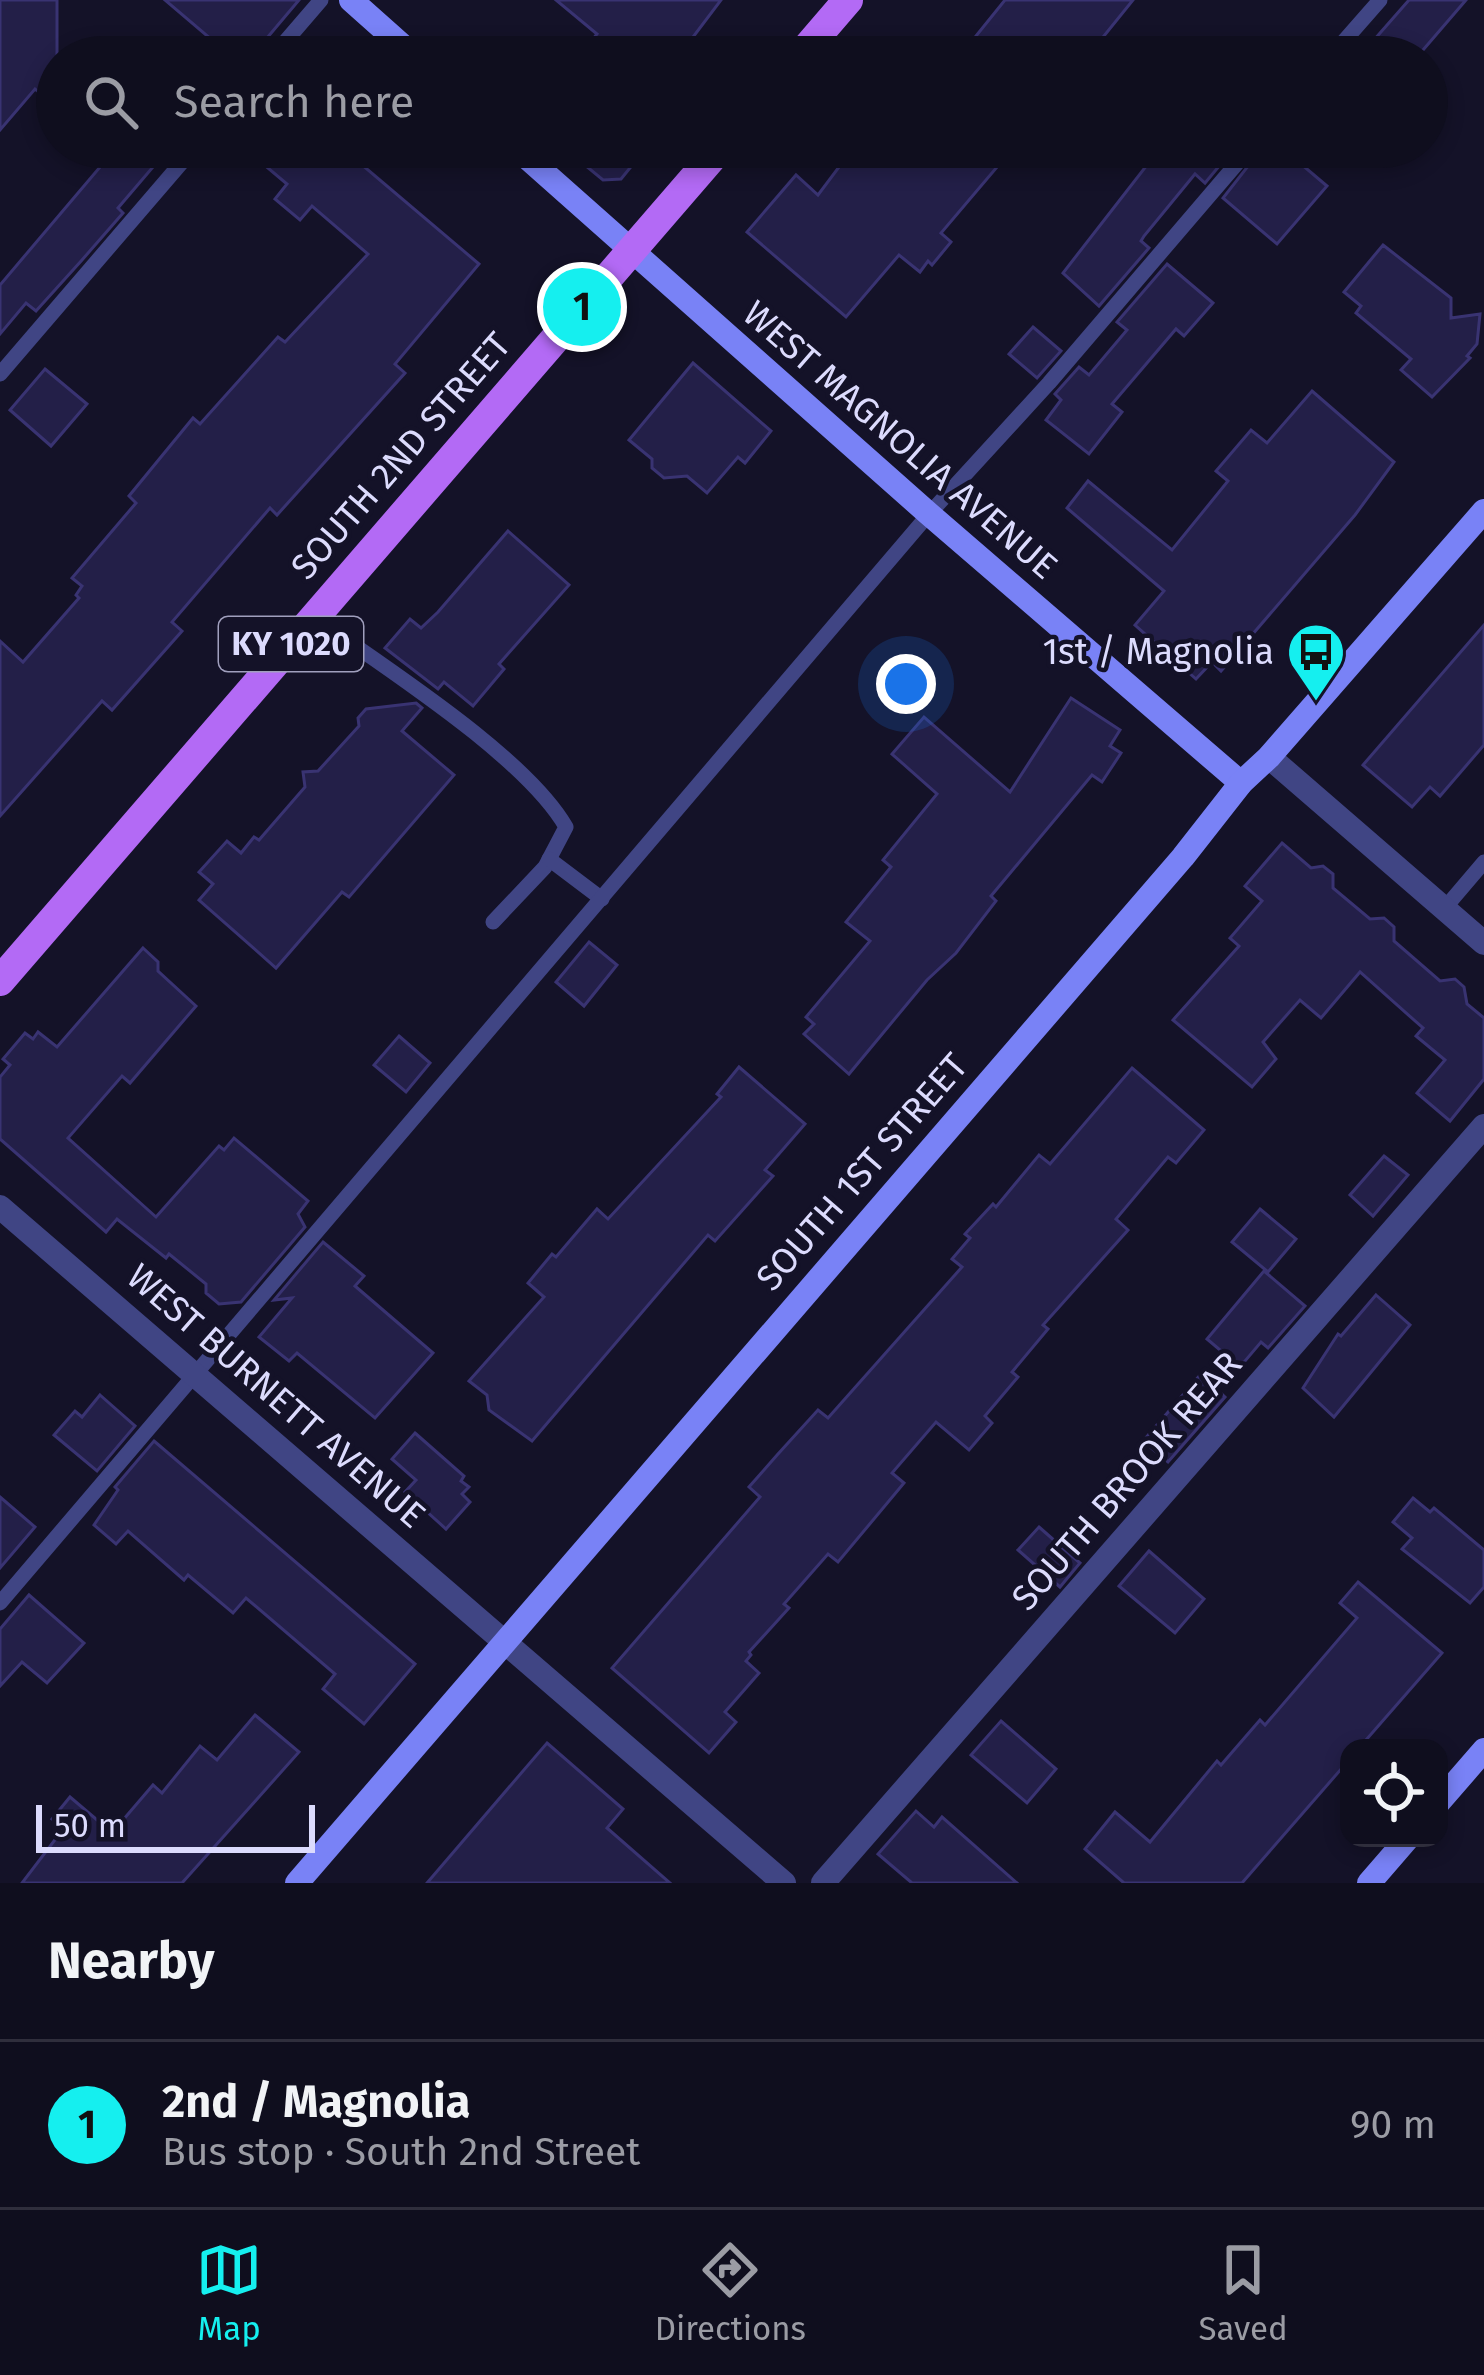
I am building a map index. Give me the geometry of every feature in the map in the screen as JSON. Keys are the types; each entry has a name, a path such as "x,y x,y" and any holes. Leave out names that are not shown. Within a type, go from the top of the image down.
{"main road":[{"path":"817,36 848,0"},
{"name":"SOUTH 2ND STREET","path":"0,981 703,168"}],"street":[{"path":"351,0 391,36"},
{"name":"WEST MAGNOLIA AVENUE","path":"538,168 1241,783"},
{"name":"SOUTH 1ST STREET","path":"297,1883 1183,857 1241,783 1484,512"},
{"path":"1269,757 1484,943"},
{"name":"SOUTH BROOK REAR","path":"823,1883 1484,1126"},
{"name":"WEST BURNETT AVENUE","path":"0,1207 784,1883"},
{"path":"1448,1792 1484,1750"},
{"path":"1369,1883 1400,1847"}],"lane":[{"path":"290,36 321,0"},
{"path":"1348,36 1380,0"},
{"path":"0,374 177,168"},
{"path":"0,1604 929,514 1233,168"},
{"path":"314,617 445,713 550,800 566,827 549,859 493,922"},
{"path":"549,859 602,899"},
{"path":"1444,909 1484,862"}],"building":[{"path":"0,0 57,0 57,36 36,36 36,90 0,130"},
{"path":"165,0 299,0 269,36 207,36"},
{"path":"556,0 721,0 694,36 597,34"},
{"path":"1005,0 1133,0 1104,36 976,36"},
{"path":"1409,0 1466,0 1435,36 1377,36"},
{"path":"99,168 152,168 118,208 123,213 36,311 26,303 0,334 0,285"},
{"path":"268,168 366,168 479,264 395,364 405,373 277,515 270,508 172,622 182,631 112,710 102,701 0,816 0,641 23,662 79,598 76,595 82,586 72,578 136,503 129,496 193,418 200,424 278,337 285,342 368,254 312,206 300,220 275,199 287,184"},
{"path":"588,168 630,168 621,179 603,180"},
{"path":"838,168 996,168 941,233 951,242 932,265 928,261 920,272 899,255 846,317 747,232 796,175 818,195"},
{"path":"1145,168 1218,168 1205,183 1195,174 1144,236 1141,241 1149,248 1099,306 1063,273"},
{"path":"1247,168 1306,168 1327,186 1277,244 1223,198"},
{"path":"1383,245 1451,298 1451,318 1480,314 1477,344 1470,358 1432,397 1401,370 1411,359 1356,313 1361,306 1344,292"},
{"path":"1167,264 1213,303 1184,336 1176,329 1112,404 1122,412 1089,454 1046,420 1061,400 1055,394 1079,367 1089,375 1127,330 1117,322"},
{"path":"1033,327 1061,351 1037,378 1009,354"},
{"path":"693,363 771,431 745,463 738,457 707,493 687,476 664,478 652,468 652,459 629,440"},
{"path":"45,369 87,404 51,446 10,410"},
{"path":"1312,391 1394,462 1355,515 1221,671 1212,662 1196,679 1135,625 1164,591 1067,508 1088,481 1172,550 1228,481 1216,471 1251,430 1267,443"},
{"path":"508,531 569,585 499,664 504,669 473,706 444,682 438,689 385,648 410,619 421,628 438,612"},
{"path":"1484,625 1484,745 1440,796 1430,787 1412,807 1363,765"},
{"path":"1071,698 1120,730 1110,746 1121,753 1102,782 1092,775 991,896 996,901 956,953 927,980 849,1074 804,1034 814,1024 806,1017 870,941 846,922 891,867 883,860 937,794 892,754 924,717 1010,792"},
{"path":"416,703 422,708 402,731 454,775 349,897 342,892 276,968 199,900 213,884 199,872 227,841 241,853 254,837 259,840 305,787 303,772 318,771 359,726 358,718 366,709"},
{"path":"1282,843 1311,868 1323,866 1333,874 1333,888 1370,919 1384,918 1394,927 1394,941 1440,981 1455,979 1464,987 1467,1004 1484,1018 1484,1079 1450,1121 1417,1093 1445,1060 1416,1036 1423,1028 1360,972 1321,1018 1300,1000 1263,1042 1276,1059 1252,1087 1173,1020 1239,946 1230,938 1262,901 1245,886"},
{"path":"589,942 617,965 584,1006 556,982"},
{"path":"143,948 158,962 158,971 196,1006 130,1083 122,1076 68,1138 156,1217 219,1146 224,1150 234,1138 308,1201 298,1214 305,1227 241,1302 219,1304 206,1293 206,1284 117,1219 106,1232 0,1139 0,1077 10,1065 3,1059 25,1033 33,1039 38,1032 57,1047"},
{"path":"399,1036 430,1063 406,1092 374,1065"},
{"path":"739,1067 805,1124 765,1170 773,1176 715,1241 708,1235 532,1441 489,1410 487,1395 469,1381 544,1297 528,1283 552,1254 556,1257 597,1209 608,1219 721,1097 717,1094"},
{"path":"1132,1068 1204,1130 1176,1163 1168,1157 1116,1219 1128,1230 1043,1325 1048,1329 1012,1372 1018,1377 985,1416 992,1423 969,1450 936,1422 892,1473 904,1483 838,1562 828,1554 784,1604 789,1608 749,1652 746,1661 759,1673 725,1712 736,1722 709,1753 612,1668 760,1497 749,1487 818,1410 828,1418 962,1267 952,1259 970,1238 965,1234 993,1204 996,1207 1039,1155 1050,1164"},
{"path":"1384,1156 1408,1175 1373,1216 1350,1195"},
{"path":"1260,1209 1296,1239 1268,1272 1232,1242"},
{"path":"323,1242 364,1276 355,1286 433,1353 375,1418 297,1353 289,1361 259,1337 292,1298 274,1300"},
{"path":"1264,1271 1305,1306 1268,1348 1261,1342 1240,1367 1207,1339"},
{"path":"1376,1295 1410,1325 1334,1417 1303,1388 1338,1334"},
{"path":"1201,1374 1225,1397 1168,1462 1143,1441"},
{"path":"100,1395 135,1426 97,1471 54,1435 75,1411 82,1417"},
{"path":"415,1433 464,1476 461,1481 469,1487 462,1494 470,1502 446,1529 405,1492 416,1480 392,1459"},
{"path":"154,1441 415,1664 364,1724 323,1689 335,1674 246,1598 233,1613 188,1575 184,1580 128,1531 116,1544 94,1525 118,1490 115,1487"},
{"path":"0,1497 35,1527 0,1568"},
{"path":"1413,1498 1430,1512 1434,1508 1484,1550 1484,1587 1470,1603 1402,1549 1412,1538 1393,1522"},
{"path":"1039,1527 1080,1563 1060,1587 1018,1550"},
{"path":"1149,1551 1204,1599 1175,1633 1119,1586"},
{"path":"1358,1582 1442,1653 1367,1739 1340,1739 1340,1770 1242,1883 1124,1883 1085,1849 1115,1812 1150,1842 1217,1761 1221,1765 1260,1720 1265,1725 1357,1618 1340,1603"},
{"path":"29,1595 84,1643 47,1683 22,1662 0,1686 0,1629"},
{"path":"255,1715 299,1752 182,1883 22,1883 64,1828 52,1819 70,1797 103,1825 108,1820 117,1827 153,1785 162,1793 200,1746 217,1760"},
{"path":"1001,1721 1056,1769 1027,1803 971,1755"},
{"path":"547,1743 623,1809 607,1828 670,1883 427,1883"},
{"path":"916,1811 934,1827 942,1817 1017,1883 912,1883 878,1854"}],"place":[{"name":"2nd / Magnolia","path":"582,307"},
{"name":"1st / Magnolia","path":"1316,703"}]}
